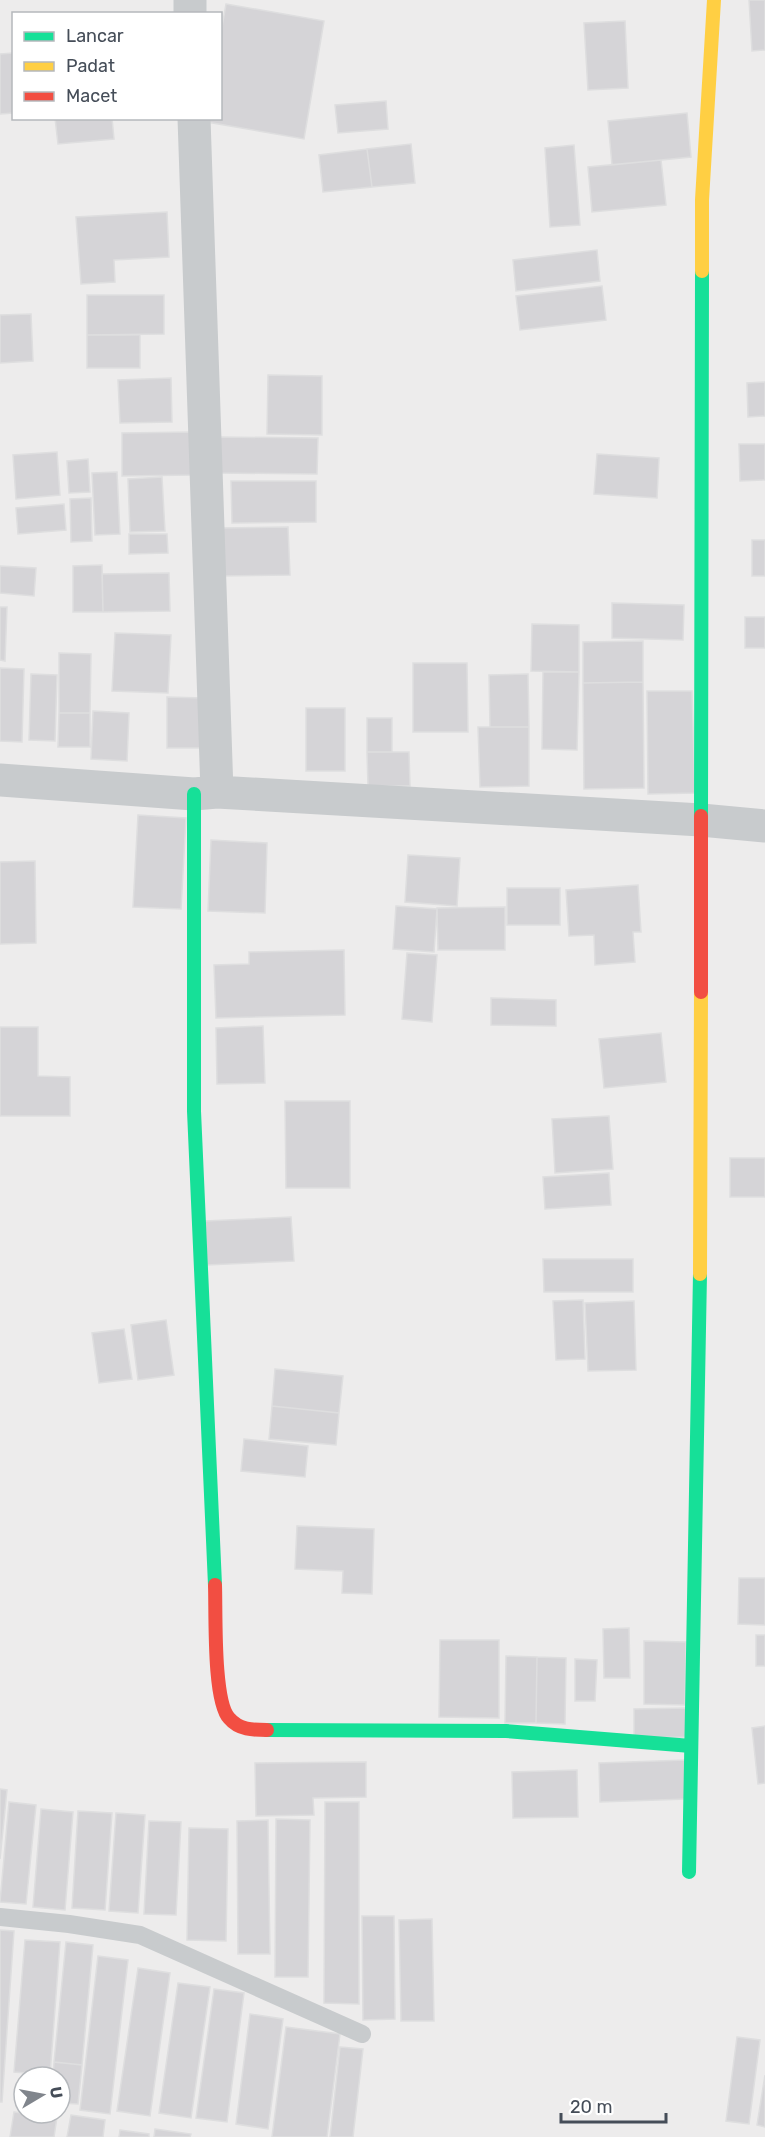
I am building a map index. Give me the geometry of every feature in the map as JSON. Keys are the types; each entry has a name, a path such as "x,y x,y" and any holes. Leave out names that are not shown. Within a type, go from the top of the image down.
{"street":[{"path":"688,1872 700,1290 702,200 714,0"},
{"path":"194,120 206,793 194,1111 219,1685 227,1718 238,1727 251,1730 506,1731 691,1746"},
{"path":"0,780 701,820 765,826"}],"lane":[{"path":"0,1917 140,1935 362,2034"}],"building":[{"path":"749,0 765,0 765,50 752,51"},
{"path":"226,4 324,21 304,139 207,122 207,120 222,120 222,27"},
{"path":"625,21 628,88 588,90 584,23"},
{"path":"12,53 12,113 0,114 0,54"},
{"path":"386,101 388,129 338,133 335,105"},
{"path":"687,113 691,157 612,165 608,121"},
{"path":"55,120 112,120 114,139 58,144"},
{"path":"411,144 415,183 372,187 367,149"},
{"path":"574,145 580,225 550,227 545,148"},
{"path":"367,149 372,187 323,192 319,155"},
{"path":"661,160 666,205 592,212 588,167"},
{"path":"167,212 169,257 114,260 115,282 81,284 76,217"},
{"path":"597,250 600,281 516,291 513,260"},
{"path":"602,286 606,320 520,330 516,296"},
{"path":"87,295 164,295 164,334 87,335"},
{"path":"31,314 33,361 0,363 0,315"},
{"path":"87,335 140,335 140,368 87,368"},
{"path":"268,375 322,376 322,435 267,434"},
{"path":"171,378 172,422 120,423 118,380"},
{"path":"765,382 765,416 748,417 747,383"},
{"path":"193,432 193,475 122,476 122,433"},
{"path":"218,437 318,438 317,474 218,473"},
{"path":"739,444 765,444 765,480 740,481"},
{"path":"57,452 60,495 16,499 13,455"},
{"path":"597,454 659,458 657,498 594,494"},
{"path":"88,459 90,492 69,493 67,461"},
{"path":"117,472 120,534 95,535 92,473"},
{"path":"162,477 165,531 130,532 128,479"},
{"path":"231,481 316,481 316,522 232,523"},
{"path":"91,498 92,541 71,542 70,499"},
{"path":"64,504 66,530 18,534 16,508"},
{"path":"288,527 290,575 221,576 220,528"},
{"path":"129,534 167,534 168,553 129,554"},
{"path":"752,540 765,540 765,576 752,576"},
{"path":"102,565 103,612 73,612 73,566"},
{"path":"0,566 36,568 34,596 0,593"},
{"path":"169,573 170,611 103,612 102,574"},
{"path":"612,603 684,605 683,640 612,638"},
{"path":"0,607 7,607 5,661 0,660"},
{"path":"745,617 765,617 765,648 745,648"},
{"path":"532,624 579,625 579,672 531,671"},
{"path":"115,633 171,635 168,693 112,691"},
{"path":"643,641 643,682 583,683 583,642"},
{"path":"59,653 91,654 90,713 59,713"},
{"path":"413,663 467,663 468,732 413,732"},
{"path":"0,668 24,669 22,742 0,741"},
{"path":"543,672 579,672 577,750 542,749"},
{"path":"31,674 57,675 55,741 29,740"},
{"path":"528,674 529,727 490,727 489,675"},
{"path":"643,682 644,788 584,789 583,683"},
{"path":"647,691 692,691 695,793 648,794"},
{"path":"167,697 203,698 203,748 167,748"},
{"path":"306,708 345,708 345,771 306,771"},
{"path":"93,711 129,713 127,761 91,759"},
{"path":"59,713 90,713 90,747 58,747"},
{"path":"367,718 392,718 392,752 367,752"},
{"path":"478,727 529,727 529,786 480,787"},
{"path":"367,752 409,752 410,786 368,786"},
{"path":"138,815 186,818 181,909 133,907"},
{"path":"211,840 267,843 265,913 208,911"},
{"path":"408,855 460,858 457,906 405,902"},
{"path":"35,861 36,943 0,944 0,862"},
{"path":"638,885 641,932 633,932 635,962 595,965 594,935 569,936 566,890"},
{"path":"507,888 560,888 560,925 507,925"},
{"path":"396,906 437,909 434,952 393,949"},
{"path":"505,907 505,950 438,950 437,908"},
{"path":"344,950 345,1015 216,1018 214,965 249,964 249,952"},
{"path":"407,953 437,955 432,1022 402,1019"},
{"path":"491,998 556,1000 556,1026 491,1025"},
{"path":"263,1026 265,1083 217,1084 216,1028"},
{"path":"0,1027 38,1027 38,1076 70,1077 70,1116 0,1116"},
{"path":"661,1033 666,1082 604,1088 599,1039"},
{"path":"285,1101 350,1101 350,1188 286,1188"},
{"path":"609,1116 613,1169 555,1173 552,1119"},
{"path":"730,1158 765,1158 765,1197 730,1197"},
{"path":"609,1173 611,1205 545,1209 543,1177"},
{"path":"291,1217 294,1261 207,1265 205,1221"},
{"path":"543,1259 633,1259 633,1292 544,1292"},
{"path":"583,1300 585,1359 556,1360 553,1301"},
{"path":"634,1301 636,1370 588,1371 585,1303"},
{"path":"166,1320 174,1375 138,1380 131,1325"},
{"path":"124,1329 132,1379 99,1383 92,1333"},
{"path":"275,1369 343,1376 339,1413 272,1406"},
{"path":"272,1406 339,1413 336,1445 269,1439"},
{"path":"244,1439 308,1446 305,1477 241,1471"},
{"path":"297,1526 374,1529 372,1594 342,1593 343,1571 295,1569"},
{"path":"739,1578 765,1578 765,1625 738,1624"},
{"path":"629,1628 630,1678 604,1678 603,1629"},
{"path":"756,1635 765,1635 765,1666 756,1666"},
{"path":"440,1640 499,1640 499,1718 439,1717"},
{"path":"644,1641 686,1642 685,1705 644,1704"},
{"path":"506,1656 537,1657 536,1723 505,1723"},
{"path":"537,1657 566,1658 565,1724 536,1723"},
{"path":"575,1659 597,1660 595,1701 575,1701"},
{"path":"688,1708 688,1737 634,1738 634,1709"},
{"path":"765,1726 765,1783 758,1784 752,1728"},
{"path":"686,1760 687,1799 600,1802 599,1763"},
{"path":"366,1762 366,1797 313,1798 314,1815 256,1816 255,1763"},
{"path":"577,1770 578,1817 513,1818 512,1772"},
{"path":"0,1789 7,1790 0,1859"},
{"path":"9,1802 36,1805 26,1904 0,1902"},
{"path":"325,1802 359,1802 359,2004 324,2003"},
{"path":"41,1809 73,1812 65,1910 33,1907"},
{"path":"78,1811 112,1813 105,1910 72,1908"},
{"path":"116,1813 145,1815 138,1913 109,1911"},
{"path":"276,1819 310,1820 308,1977 275,1977"},
{"path":"268,1820 270,1954 238,1954 237,1821"},
{"path":"149,1821 181,1822 176,1915 144,1914"},
{"path":"189,1828 228,1829 226,1941 187,1940"},
{"path":"362,1916 394,1916 395,2019 363,2020"},
{"path":"432,1919 434,2021 401,2021 399,1920"},
{"path":"0,1930 14,1931 2,2102 0,2102"},
{"path":"25,1940 60,1942 51,2065 15,2065"},
{"path":"66,1942 93,1945 82,2065 54,2062"},
{"path":"98,1956 128,1960 110,2114 80,2110"},
{"path":"138,1968 170,1973 150,2116 117,2111"},
{"path":"178,1983 210,1987 191,2118 159,2113"},
{"path":"214,1989 244,1993 227,2122 196,2118"},
{"path":"250,2014 283,2019 268,2129 236,2124"},
{"path":"286,2027 340,2034 327,2137 272,2137"},
{"path":"737,2037 760,2040 749,2124 726,2121"},
{"path":"340,2047 363,2049 353,2137 330,2137"},
{"path":"54,2062 82,2065 78,2104 72,2104 72,2065 54,2065"},
{"path":"765,2075 765,2127 757,2125"},
{"path":"72,2115 105,2120 103,2137 67,2137 69,2125 72,2125"},
{"path":"12,2124 56,2125 54,2137 10,2137"},
{"path":"155,2129 191,2134 190,2137 154,2137"},
{"path":"120,2130 149,2134 149,2137 119,2137"}],"traffic: fast":[{"path":"701,816 702,271"},
{"path":"194,794 194,1111 215,1585"},
{"path":"689,1872 700,1274"},
{"path":"267,1730 506,1731 691,1746"}],"traffic: slow":[{"path":"702,271 702,200 714,0"},
{"path":"700,1274 701,992"}],"traffic: jam":[{"path":"701,816 701,992"},
{"path":"215,1585 218,1676 224,1709 237,1725 267,1730"}]}
